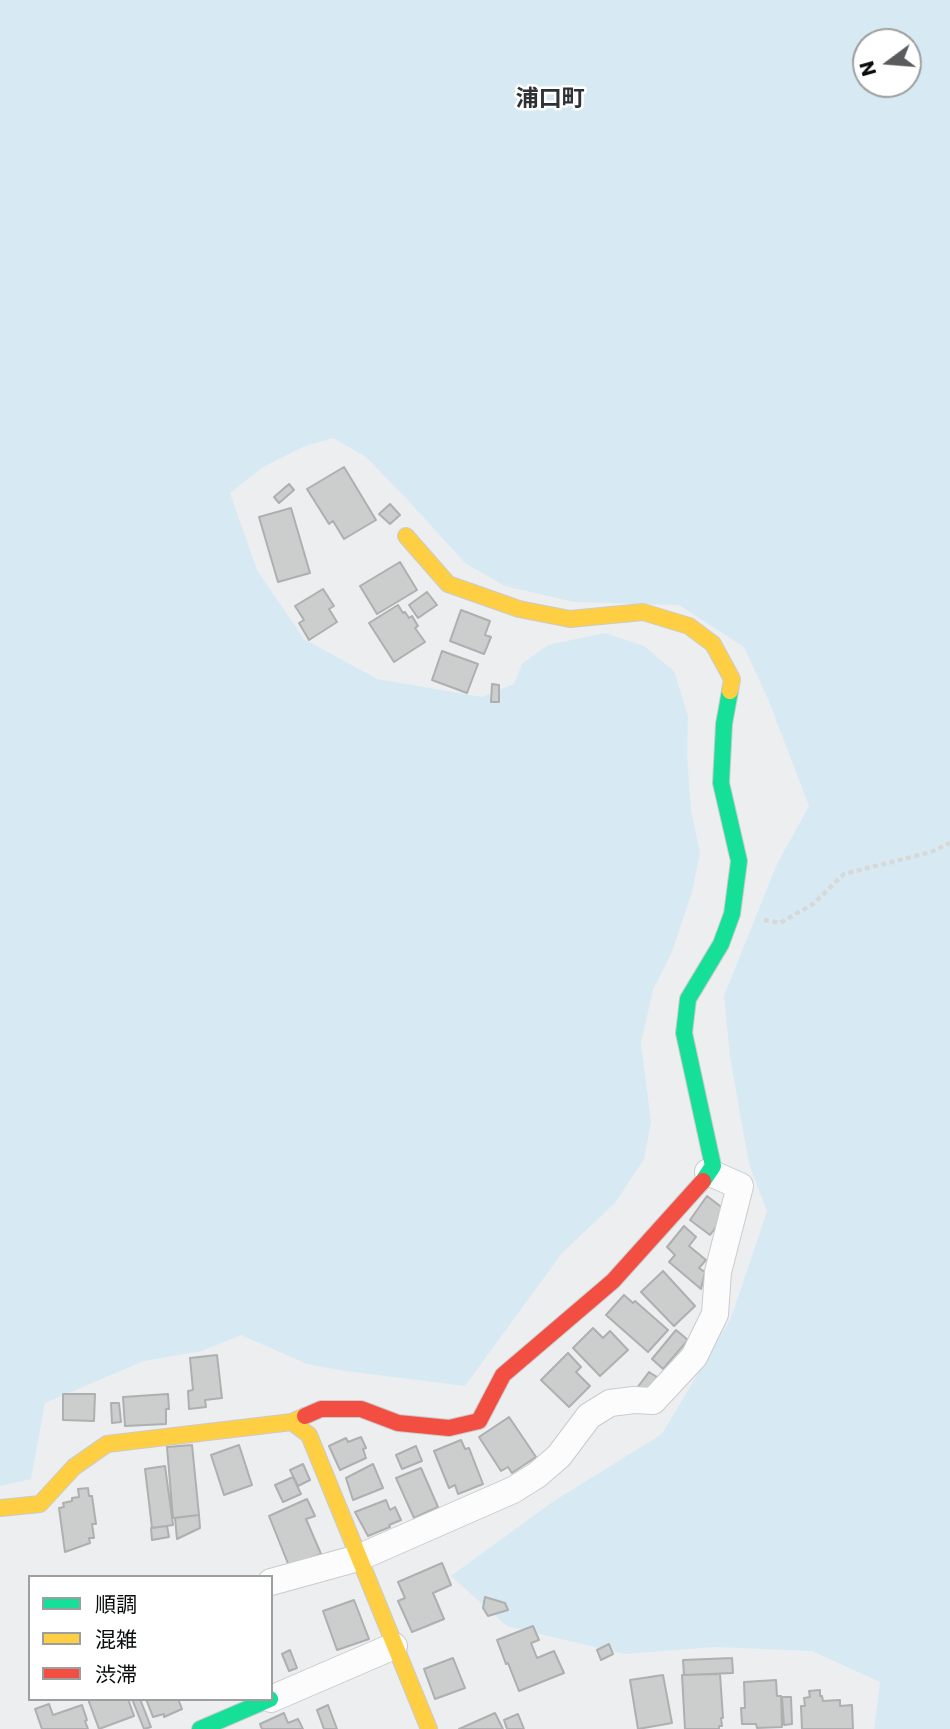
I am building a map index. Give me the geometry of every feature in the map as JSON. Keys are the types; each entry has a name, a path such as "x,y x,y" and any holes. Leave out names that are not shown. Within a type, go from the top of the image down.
{"street":[{"path":"0,1508 40,1504 74,1466 107,1444 292,1422 321,1409 361,1409 398,1423 449,1428 479,1421 503,1375 614,1281 701,1184 713,1166 684,1033 688,999 721,944 732,914 739,862 721,783 724,724 732,679 713,644 690,626 643,612 570,619 519,610 448,584 406,536"},
{"path":"273,1582 358,1558 513,1490 537,1475 559,1456 589,1416 610,1402 653,1401 694,1357 715,1314 718,1272 740,1186 708,1172"},
{"path":"292,1422 309,1435 429,1729"},
{"path":"273,1698 394,1646"},
{"path":"200,1729 265,1701"}],"path":[{"path":"732,914 779,923 813,904 844,874 931,852 950,843"}],"shaded area":[{"path":"0,0 950,0 950,1729 874,1729 880,1682 812,1651 715,1647 624,1654 507,1626 451,1576 554,1501 662,1434 731,1318 767,1211 749,1164 730,1057 724,996 777,864 809,806 768,699 744,647 679,605 574,602 505,586 465,563 366,457 333,438 303,447 263,467 230,493 257,570 304,639 377,679 482,697 514,684 522,664 548,645 605,633 644,646 674,671 688,716 687,755 691,810 700,853 692,892 672,952 653,990 641,1043 651,1122 644,1159 615,1203 562,1253 465,1386 307,1364 241,1335 202,1351 144,1361 45,1403 31,1479 0,1486"}],"building":[{"path":"344,467 376,520 344,539 333,521 329,524 307,489"},
{"path":"289,484 294,490 279,503 274,497"},
{"path":"390,504 400,515 390,524 379,514"},
{"path":"291,508 310,573 278,582 259,517"},
{"path":"400,562 417,590 377,614 360,586"},
{"path":"323,589 334,606 329,609 337,622 309,640 299,623 304,620 295,606"},
{"path":"427,592 437,605 418,618 409,605"},
{"path":"398,605 409,618 412,616 418,626 415,628 425,642 394,662 369,623"},
{"path":"461,610 490,621 485,635 491,637 484,654 450,641"},
{"path":"442,651 478,664 467,693 432,680"},
{"path":"492,684 499,685 499,702 491,702"},
{"path":"707,1196 724,1209 722,1219 710,1235 690,1220"},
{"path":"684,1226 696,1237 689,1246 706,1260 699,1268 705,1272 701,1289 669,1262 675,1255 667,1247"},
{"path":"663,1271 695,1306 674,1326 641,1292"},
{"path":"624,1295 633,1303 635,1301 668,1330 648,1352 606,1315"},
{"path":"593,1328 603,1338 610,1331 628,1350 600,1376 573,1348"},
{"path":"676,1330 688,1340 663,1369 652,1359"},
{"path":"568,1353 581,1367 576,1372 590,1386 569,1407 541,1380"},
{"path":"217,1355 222,1398 205,1400 206,1407 189,1409 188,1391 193,1390 190,1358"},
{"path":"649,1372 657,1377 645,1394 637,1388"},
{"path":"63,1394 95,1394 94,1421 63,1420"},
{"path":"168,1394 166,1424 125,1426 123,1397"},
{"path":"111,1403 119,1403 121,1422 112,1423"},
{"path":"509,1417 536,1457 512,1473 508,1467 501,1471 479,1437"},
{"path":"361,1437 366,1448 363,1449 366,1458 340,1470 329,1446 346,1438 348,1442"},
{"path":"461,1440 465,1449 469,1448 483,1484 458,1494 455,1485 449,1488 434,1451"},
{"path":"192,1445 199,1515 173,1518 167,1447"},
{"path":"239,1445 252,1485 224,1495 211,1455"},
{"path":"416,1446 422,1461 402,1469 396,1455"},
{"path":"303,1464 310,1480 298,1486 290,1470"},
{"path":"373,1464 383,1488 353,1500 346,1478"},
{"path":"165,1466 173,1525 152,1528 145,1469"},
{"path":"421,1468 438,1507 414,1518 396,1478"},
{"path":"293,1477 301,1494 283,1502 275,1485"},
{"path":"88,1488 89,1496 92,1496 96,1524 92,1524 94,1538 89,1538 90,1543 65,1552 59,1508 64,1507 63,1503 72,1501 72,1498 79,1497 78,1489"},
{"path":"307,1499 315,1516 306,1519 321,1554 289,1566 269,1516"},
{"path":"386,1500 390,1510 395,1507 401,1520 368,1536 355,1512"},
{"path":"199,1515 200,1528 177,1539 175,1518"},
{"path":"167,1526 169,1537 152,1540 151,1528"},
{"path":"442,1563 451,1585 433,1593 444,1619 412,1632 398,1601 405,1598 398,1582"},
{"path":"485,1597 505,1603 508,1610 488,1616 483,1608"},
{"path":"354,1600 369,1639 337,1650 323,1611"},
{"path":"533,1626 539,1640 531,1643 537,1658 554,1651 564,1673 519,1691 497,1640"},
{"path":"609,1644 613,1654 601,1660 597,1650"},
{"path":"290,1650 297,1668 289,1671 282,1654"},
{"path":"453,1658 465,1688 435,1699 424,1669"},
{"path":"732,1658 733,1673 684,1675 683,1660"},
{"path":"720,1674 722,1726 719,1726 719,1729 685,1729 682,1675"},
{"path":"663,1675 672,1723 638,1729 630,1680"},
{"path":"776,1680 777,1696 781,1696 782,1727 757,1728 756,1724 742,1724 741,1708 745,1708 744,1682"},
{"path":"820,1690 823,1701 840,1700 840,1706 852,1705 853,1729 802,1729 801,1706 805,1706 804,1698 810,1697 809,1691"},
{"path":"782,1697 791,1697 792,1724 784,1725"},
{"path":"89,1701 129,1701 134,1716 99,1729"},
{"path":"133,1701 141,1701 151,1727 144,1729"},
{"path":"147,1701 179,1701 182,1709 164,1717 164,1714 153,1717"},
{"path":"49,1704 53,1715 82,1705 88,1729 42,1729 35,1709"},
{"path":"328,1705 337,1729 324,1729 317,1710"},
{"path":"284,1713 288,1723 298,1719 303,1729 262,1729 260,1724"},
{"path":"495,1713 503,1729 459,1729"},
{"path":"518,1714 524,1729 507,1729 504,1720"}],"traffic: fast":[{"path":"703,1181 713,1166 684,1033 688,999 721,944 732,914 739,861 721,783 724,724 730,691"},
{"path":"200,1729 265,1701"}],"traffic: slow":[{"path":"406,536 448,584 519,609 570,619 643,612 689,626 713,644 732,679 730,691"},
{"path":"0,1508 40,1504 74,1467 107,1444 292,1422 305,1416"},
{"path":"292,1422 309,1435 429,1729"}],"traffic: jam":[{"path":"305,1416 321,1409 361,1409 398,1423 449,1428 479,1421 503,1375 613,1281 703,1181"}],"district":[{"name":"浦口町","path":"550,100"}]}
